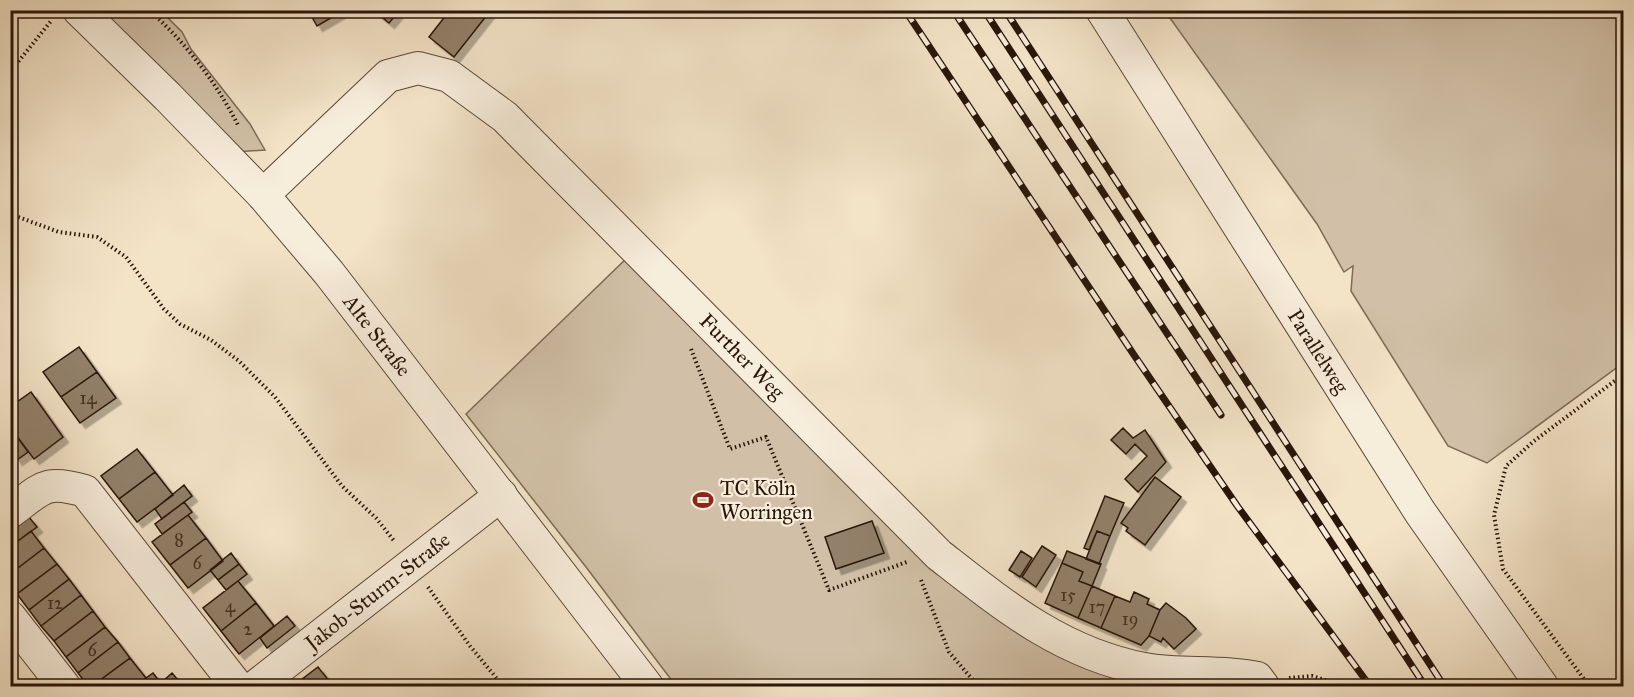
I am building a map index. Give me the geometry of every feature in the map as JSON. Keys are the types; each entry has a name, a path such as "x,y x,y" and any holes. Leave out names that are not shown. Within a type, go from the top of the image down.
{"street":[{"name":"Parallelweg","path":"1102,10 1420,512 1542,687"},
{"name":"Alte Straße","path":"66,15 168,96 263,195 328,273 647,687"},
{"name":"Further Weg","path":"263,195 388,76 418,68 449,76 505,117 939,555 994,597 1041,630 1103,659 1145,669 1186,674 1242,675 1257,678 1263,686"},
{"path":"10,512 45,486 64,485 85,491 237,687"},
{"name":"Jakob-Sturm-Straße","path":"256,687 337,625 411,563 501,495"},
{"path":"10,617 64,687"}],"path":[{"path":"149,10 185,46 241,130"},
{"path":"10,72 66,15"},
{"path":"10,214 59,232 97,237 126,257 164,309 180,324 211,340 240,361 274,397 342,486 376,518 502,687"},
{"path":"689,344 730,449 765,437 829,590 913,560"},
{"path":"1589,687 1503,569 1494,515 1506,466 1534,441 1623,374"},
{"path":"917,570 949,652 978,687"},
{"path":"1263,686 1290,677 1312,676 1342,687"}],"shaded area":[{"path":"94,11 161,11 182,32 191,49 250,124 265,150 236,152"},
{"path":"1165,11 1623,11 1623,363 1487,463 1448,446 1351,291 1353,266 1344,272 1317,224"},
{"name":"TC Köln Worringen","path":"632,253 979,596 1210,686 676,686 466,414"}],"building":[{"path":"308,10 342,10 343,11 317,26"},
{"path":"373,10 400,10 389,23"},
{"path":"450,10 491,10 454,57 429,37"},
{"path":"79,347 97,372 61,397 43,372"},
{"path":"97,372 116,398 80,423 61,397"},
{"path":"31,392 63,437 34,459 10,427 10,407"},
{"path":"10,427 28,452 17,460 10,450"},
{"path":"1123,428 1133,438 1145,430 1166,462 1138,492 1125,479 1147,456 1135,444 1126,454 1111,440"},
{"path":"137,449 155,472 119,499 101,476"},
{"path":"155,472 173,495 137,522 119,499"},
{"path":"1155,477 1181,497 1145,545 1126,531 1128,528 1121,523"},
{"path":"184,485 192,496 162,519 155,509"},
{"path":"1105,496 1124,503 1110,536 1097,531 1089,550 1084,548"},
{"path":"184,502 192,512 162,534 155,524"},
{"path":"188,515 206,538 170,565 152,542"},
{"path":"29,517 37,527 18,541 10,531"},
{"path":"872,521 884,553 836,569 825,537"},
{"path":"31,531 44,548 10,574 10,547"},
{"path":"1097,531 1110,536 1099,564 1086,559"},
{"path":"206,538 223,561 188,588 170,565"},
{"path":"1042,546 1056,555 1036,587 1022,577"},
{"path":"44,548 57,564 17,594 10,586 10,574"},
{"path":"1021,551 1032,558 1020,577 1009,570"},
{"path":"1067,551 1101,564 1092,586 1079,581 1083,572 1062,563"},
{"path":"231,553 239,564 218,580 210,570"},
{"path":"1062,563 1083,572 1079,581 1092,586 1078,618 1045,603"},
{"path":"57,564 69,579 29,610 17,594"},
{"path":"239,564 247,574 226,590 218,580"},
{"path":"69,579 81,595 41,626 29,610"},
{"path":"238,581 256,603 221,631 203,608"},
{"path":"1092,586 1115,596 1101,628 1078,618"},
{"path":"1134,592 1149,599 1147,604 1160,610 1149,636 1141,645 1101,628 1115,596 1130,602"},
{"path":"81,595 93,611 54,641 41,626"},
{"path":"256,603 274,626 239,654 221,631"},
{"path":"1166,603 1196,629 1174,649 1163,638 1161,642 1149,636 1160,610"},
{"path":"93,611 105,627 66,657 54,641"},
{"path":"287,616 295,626 267,648 260,638"},
{"path":"105,627 118,642 78,673 66,657"},
{"path":"118,642 130,658 92,686 88,686 78,673"},
{"path":"130,658 146,678 135,686 92,686"},
{"path":"318,667 333,686 293,686"},
{"path":"153,673 160,682 155,686 135,686"},
{"path":"172,673 183,686 167,686 163,681"}],"railway":[{"path":"905,10 1238,507 1370,686"},
{"path":"953,10 1221,415"},
{"path":"984,10 1425,686"},
{"path":"1005,10 1444,686"}],"place":[{"name":"TC Köln Worringen","path":"703,500"}]}
